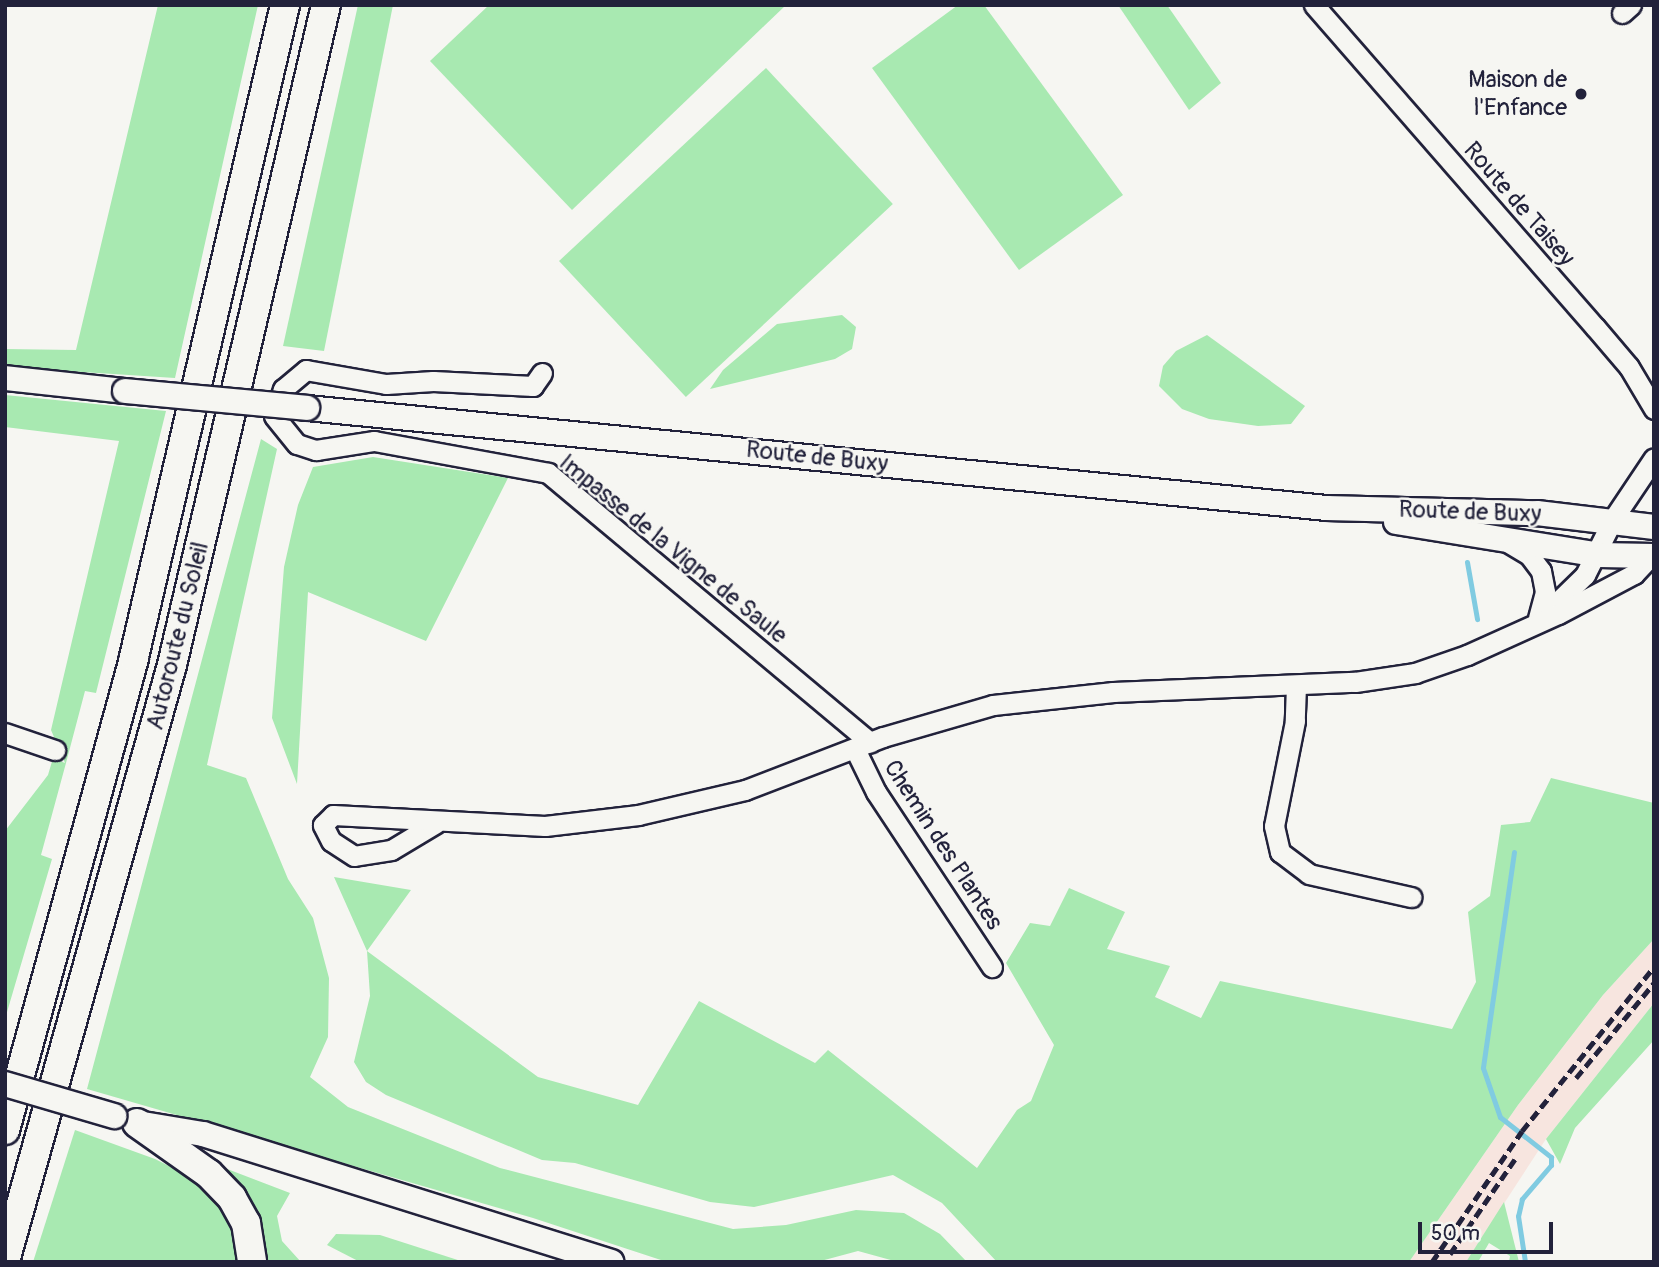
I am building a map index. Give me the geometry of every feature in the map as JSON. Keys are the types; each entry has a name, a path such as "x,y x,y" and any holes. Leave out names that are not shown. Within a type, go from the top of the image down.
{"highway":[{"name":"Autoroute du Soleil","path":"5,1130 134,657 285,5"},
{"name":"Autoroute du Soleil","path":"5,1261 172,665 326,5"},
{"path":"125,1120 209,1174 232,1198 246,1223 252,1262"}],"main road":[{"name":"Route de Buxy","path":"5,378 1326,508 1613,519 1654,527"},
{"name":"Route de Buxy","path":"1326,508 1506,541 1608,555 1652,556"},
{"path":"5,1084 125,1120 561,1262"},
{"path":"125,1120 202,1134 611,1262"}],"street":[{"name":"Route de Taisey","path":"1314,5 1604,337 1654,409"},
{"name":"Impasse de la Vigne de Saule","path":"542,373 533,386 433,381 386,384 306,370 284,389 274,416 297,444 316,450 374,441 548,473 863,745"},
{"path":"1613,519 1654,458"},
{"name":"Route de Buxy","path":"1608,555 1613,519"},
{"name":"Route de Buxy","path":"1537,623 1608,555 1631,550 1654,527"},
{"name":"Route de Buxy","path":"1506,541 1530,555 1541,571 1545,592 1537,623"},
{"name":"Route de Buxy","path":"436,823 391,850 354,856 331,841 323,825 333,816 436,823 545,826 638,815 745,790 941,718 1033,699 1296,685 1415,673 1467,655 1537,623 1634,574 1652,556"},
{"path":"1296,685 1295,721 1274,826 1280,852 1309,874 1411,897"},
{"path":"5,733 55,750"},
{"name":"Chemin des Plantes","path":"863,745 876,792 992,967"}],"shaded area":[{"path":"1654,939 1654,1003 1546,1139 1466,1262 1409,1262 1518,1105 1603,995"}],"green space":[{"path":"158,5 258,5 175,378 5,367 5,349 76,350"},
{"path":"358,5 393,5 324,351 283,346"},
{"path":"489,5 786,5 572,210 430,61"},
{"path":"958,5 984,5 1123,195 1019,270 872,68"},
{"path":"1118,5 1167,5 1221,83 1189,110"},
{"path":"766,68 893,204 686,397 559,261"},
{"path":"842,315 856,327 852,349 835,359 710,389 723,370 777,324"},
{"path":"1207,335 1305,406 1291,424 1258,426 1209,419 1182,409 1159,386 1163,366 1176,351"},
{"path":"5,395 166,411 96,693 85,691 41,855 52,859 5,1019 5,831 48,775 53,758 65,763 51,730 119,441 5,427"},
{"path":"261,439 277,449 207,765 246,778 288,879 313,918 329,978 328,1037 310,1077 348,1107 500,1168 733,1229 786,1225 856,1210 904,1213 940,1234 967,1262 898,1262 858,1251 817,1262 667,1262 533,1218 87,1089"},
{"path":"373,457 508,478 426,641 308,592 297,784 272,718 284,567 298,505 313,467"},
{"path":"1551,778 1654,803 1654,939 1603,995 1518,1105 1409,1262 997,1262 942,1203 893,1175 754,1207 710,1202 575,1163 542,1160 386,1095 366,1082 354,1062 370,996 367,951 538,1077 638,1105 699,1001 815,1063 828,1050 977,1168 1017,1110 1031,1101 1054,1045 1006,963 1030,923 1050,926 1069,888 1125,912 1107,949 1170,966 1155,997 1201,1018 1220,981 1452,1029 1476,982 1468,912 1490,896 1501,825 1530,822"},
{"path":"334,877 411,890 367,951"},
{"path":"1654,1003 1654,1040 1575,1128 1560,1164 1546,1139"},
{"path":"75,1130 155,1159 199,1181 223,1205 238,1234 242,1262 33,1262"},
{"path":"222,1167 290,1193 277,1216 282,1241 301,1262 265,1262 241,1194"},
{"path":"1504,1202 1519,1262 1509,1262 1510,1256 1489,1243 1478,1262 1466,1262"},
{"path":"336,1234 380,1235 464,1262 360,1262 327,1245"}],"waterway":[{"path":"1467,562 1477,619"},
{"path":"1514,852 1483,1068 1500,1117 1551,1157 1551,1165 1522,1199 1518,1216 1525,1262"}],"railway":[{"path":"1432,1262 1522,1131 1654,967"},
{"path":"1576,1078 1654,983"},
{"path":"1450,1254 1515,1159"}],"place":[{"name":"Maison de l'Enfance","path":"1581,94"}]}
